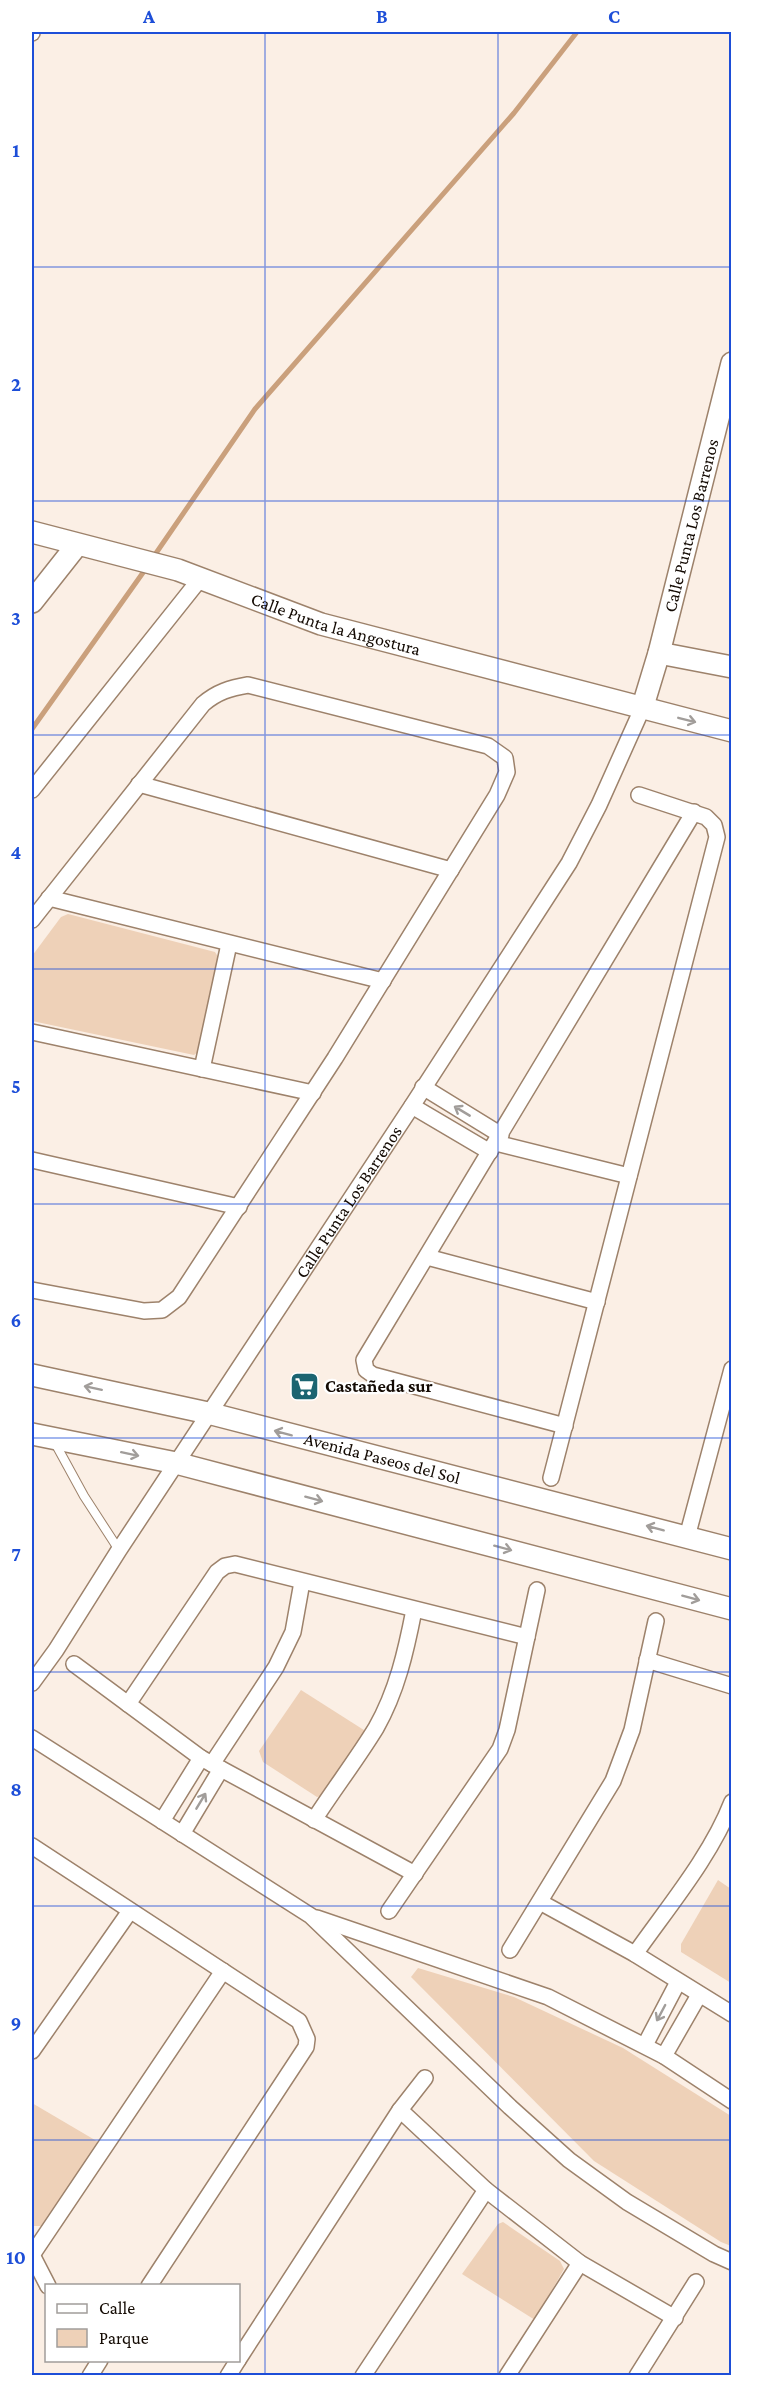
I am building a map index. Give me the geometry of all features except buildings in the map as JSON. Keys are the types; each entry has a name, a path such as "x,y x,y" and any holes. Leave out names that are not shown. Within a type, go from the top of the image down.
{"street":[{"name":"Calle Punta Los Barrenos","path":"32,1683 56,1650 208,1413 412,1106 569,863 600,805 642,708 659,653 732,363"},
{"name":"Calle Punta la Angostura","path":"32,532 178,570 321,624 732,731"},
{"path":"32,602 77,544"},
{"path":"32,790 200,579"},
{"path":"659,653 732,667"},
{"path":"32,920 203,704 215,693 248,685 488,746 505,758 507,772 497,795 313,1093 179,1297 162,1311 144,1311 32,1290"},
{"path":"139,784 451,870"},
{"path":"551,1478 717,837 714,825 706,817 639,795"},
{"path":"565,1426 373,1375 366,1370 363,1360 694,812"},
{"path":"49,898 383,981"},
{"path":"202,1069 230,944"},
{"path":"32,1032 313,1093"},
{"path":"423,1088 496,1143"},
{"path":"412,1106 496,1143 629,1176"},
{"path":"32,1160 239,1207"},
{"path":"427,1257 597,1302"},
{"path":"687,1537 732,1369"},
{"name":"Avenida Paseos del Sol","path":"32,1375 208,1413 732,1548"},
{"path":"32,1434 176,1463 732,1609"},
{"path":"128,1704 217,1572 225,1566 235,1564 527,1637"},
{"path":"162,1821 212,1764 276,1667 293,1632 302,1582"},
{"path":"388,1911 500,1749 507,1730 537,1590"},
{"path":"314,1820 376,1727 392,1694 404,1660 414,1610"},
{"path":"510,1950 614,1781 632,1730 656,1621"},
{"path":"647,1660 732,1686"},
{"path":"74,1664 212,1764 415,1874"},
{"path":"32,1737 311,1916 510,2107 569,2160 627,2202 714,2254 732,2262"},
{"path":"182,1834 212,1764"},
{"path":"635,1954 707,1850 732,1802"},
{"path":"32,1846 300,2021 307,2039 306,2046 151,2284"},
{"path":"540,1902 635,1954 732,2014"},
{"path":"32,2051 130,1911"},
{"path":"311,1916 548,1997 645,2044 732,2101"},
{"path":"47,2284 32,2255 223,1971"},
{"path":"645,2044 678,1982"},
{"path":"664,2056 699,1995"},
{"path":"240,2357 400,2110 425,2078"},
{"path":"400,2110 486,2190 580,2263 675,2318"},
{"path":"363,2376 486,2190"},
{"path":"507,2376 580,2263"},
{"path":"637,2376 696,2282"},
{"path":"228,2376 237,2362"}],"lane":[{"path":"52,1438 84,1496 119,1550"}],"green space":[{"path":"68,914 215,952 220,960 202,1049 194,1055 32,1021 32,956 61,917"},
{"path":"301,1690 367,1732 327,1795 317,1797 263,1762 259,1751"},
{"path":"718,1880 731,1889 731,1983 681,1952 681,1944"},
{"path":"418,1968 514,1997 623,2048 731,2116 731,2246 721,2242 594,2161 411,1977"},
{"path":"32,2103 100,2143 44,2226 34,2226 32,2221"},
{"path":"503,2222 560,2261 564,2269 535,2320 462,2274 498,2224"}],"waterway":[{"path":"152,559 255,409 514,113 577,32"},
{"path":"32,729 147,567"}],"place":[{"name":"Castañeda sur","path":"304,1386"}]}
